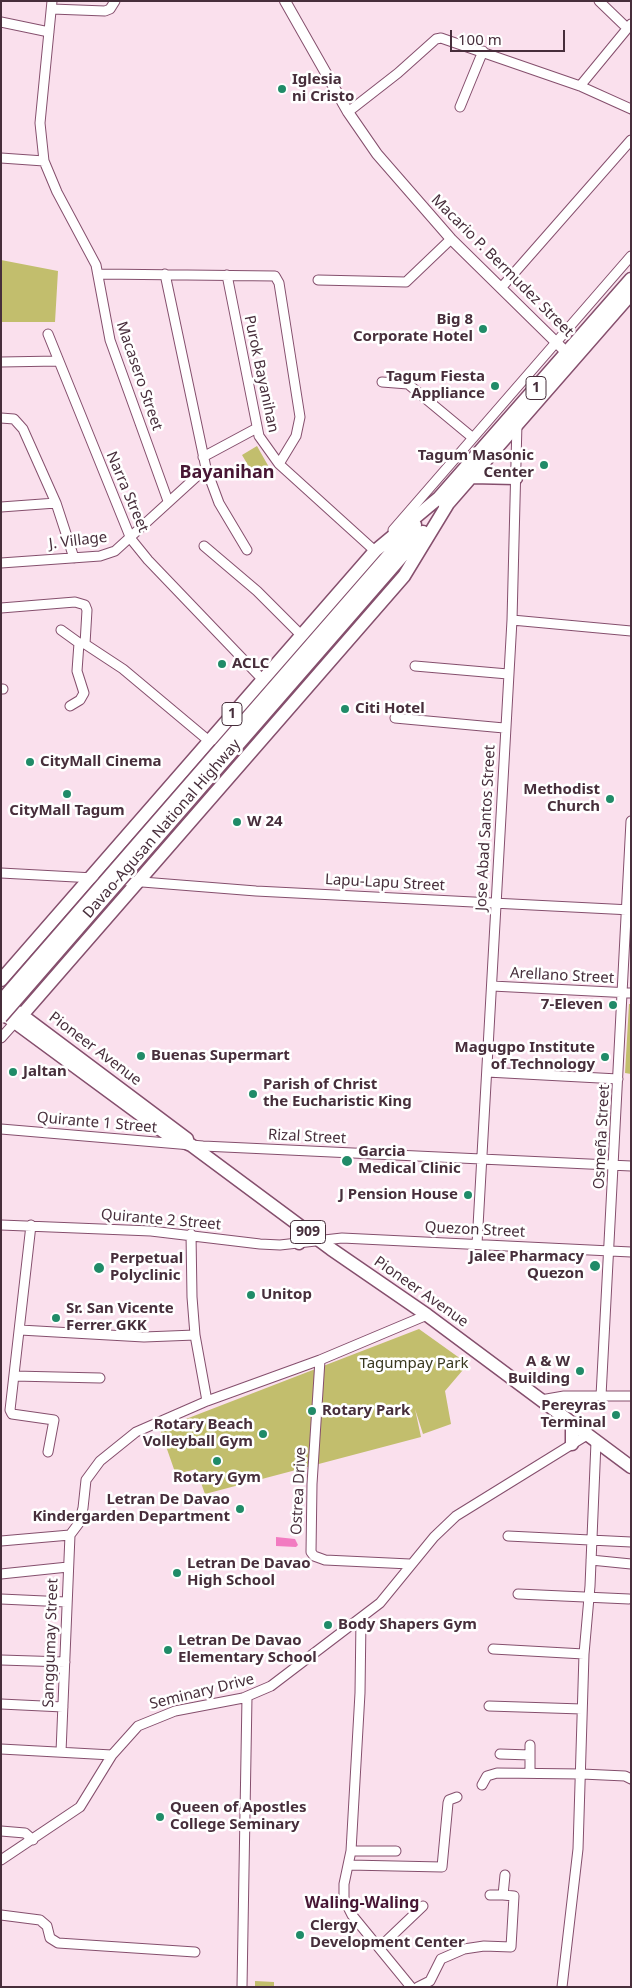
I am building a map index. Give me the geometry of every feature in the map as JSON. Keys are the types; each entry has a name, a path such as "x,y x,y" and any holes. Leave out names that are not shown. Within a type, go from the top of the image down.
{"highway":[{"name":"Davao-Agusan National Highway","path":"1,980 375,551 472,477 567,353 631,280"},
{"name":"Davao-Agusan National Highway","path":"1,1000 224,753 514,420 631,294"},
{"path":"472,477 516,478"},
{"name":"Davao-Agusan National Highway","path":"9,1017 137,882 404,576 445,499"},
{"name":"Davao-Agusan National Highway","path":"9,1017 224,753"},
{"name":"Pioneer Avenue","path":"1,1000 9,1017 168,1135 191,1145 318,1239 427,1315 631,1467"},
{"path":"298,1243 306,1230"},
{"path":"572,1423 572,1444"}],"main road":[{"name":"Macario P. Bermudez Street","path":"284,1 348,112 377,154 450,240 567,353"}],"street":[{"path":"52,5 105,11 110,9 115,1"},
{"path":"580,86 629,26 599,1"},
{"name":"Macasero Street","path":"52,5 40,123 44,161 57,192 88,248 99,274 110,340 168,501"},
{"path":"1,22 49,32"},
{"path":"348,112 398,73 436,39 441,38 580,86 631,109"},
{"path":"460,107 483,51"},
{"path":"501,288 631,140"},
{"path":"1,158 44,161"},
{"path":"318,280 406,282 450,240"},
{"path":"375,551 631,256"},
{"path":"99,274 275,276 279,283 300,417 296,436 279,464"},
{"path":"165,274 206,468 219,503 247,550"},
{"name":"Purok Bayanihan","path":"227,275 256,428 265,446 279,464 375,551"},
{"name":"Narra Street","path":"48,334 131,538 148,560 263,680"},
{"path":"1,362 58,361"},
{"path":"382,382 408,384 473,438"},
{"path":"1,418 14,419 23,429 56,503 74,558"},
{"name":"Jose Abad Santos Street","path":"477,1244 497,903 504,728 512,620 516,478 514,420"},
{"path":"203,456 256,428"},
{"name":"J. Village","path":"1,562 108,554 131,538 168,501 206,468"},
{"path":"1,507 56,503"},
{"path":"204,546 258,591 301,635"},
{"path":"1,608 80,603 85,605 87,610 77,671 84,693 80,700 70,706"},
{"path":"512,620 631,631"},
{"path":"60,630 123,669 209,741"},
{"path":"415,666 508,674"},
{"path":"396,718 504,728"},
{"name":"Osmeña Street","path":"601,1396 618,1078 627,992 631,821"},
{"name":"Lapu-Lapu Street","path":"1,873 256,891 629,910"},
{"name":"Arellano Street","path":"492,986 627,992"},
{"path":"1,1038 9,1017"},
{"path":"487,1072 618,1078"},
{"name":"Quirante 1 Street","path":"1,1129 191,1145"},
{"name":"Rizal Street","path":"191,1145 631,1166"},
{"name":"Quirante 2 Street","path":"1,1225 191,1234 260,1244 298,1243 318,1239"},
{"path":"31,1226 11,1413 52,1419 54,1423 48,1452"},
{"path":"191,1234 192,1297 207,1401"},
{"name":"Quezon Street","path":"318,1239 477,1244 631,1252"},
{"path":"1,1541 70,1535 79,1523 83,1508 86,1480 100,1461 136,1432 207,1401 320,1360 427,1315"},
{"path":"20,1330 96,1336 196,1335"},
{"name":"Ostrea Drive","path":"320,1360 312,1484 311,1552 314,1556 325,1560 410,1564"},
{"path":"14,1376 100,1378"},
{"path":"541,1400 564,1396 631,1396"},
{"path":"562,1987 576,1877 582,1774 584,1654 592,1538 592,1438"},
{"name":"Seminary Drive","path":"1,1860 80,1807 112,1755 131,1732 153,1718 175,1711 247,1697 277,1683 361,1618 387,1595 410,1564 446,1525 466,1508 572,1444 592,1438"},
{"name":"Sanggumay Street","path":"61,1752 70,1535"},
{"path":"508,1536 592,1538 631,1542"},
{"path":"591,1560 631,1564"},
{"path":"1,1574 68,1567"},
{"path":"518,1594 629,1599"},
{"path":"1,1599 66,1602"},
{"path":"361,1618 360,1694 351,1851 344,1884 344,1899 352,1915 380,1947 410,1987"},
{"path":"494,1649 584,1654"},
{"path":"1,1660 65,1662"},
{"path":"242,1987 247,1697"},
{"path":"1,1704 63,1707"},
{"path":"489,1706 582,1708"},
{"path":"530,1745 530,1773"},
{"path":"1,1749 112,1755"},
{"path":"500,1754 530,1755"},
{"path":"482,1785 491,1774 582,1774 625,1776 631,1778"},
{"path":"349,1865 442,1867 448,1804 449,1800 457,1797"},
{"path":"1,1831 25,1833 33,1840"},
{"path":"351,1851 396,1851"},
{"path":"504,1895 505,1875"},
{"path":"418,1987 432,1984 441,1959 464,1949 484,1946 511,1947 514,1896 490,1895"},
{"path":"380,1947 423,1906"},
{"path":"1,1915 40,1920 47,1926 50,1938 58,1942 195,1952"}],"green space":[{"path":"1,260 58,271 55,322 1,322"},
{"path":"257,446 270,469 255,477 242,455"},
{"path":"629,1004 631,1004 631,1074 625,1073"},
{"name":"Rotary Park","path":"419,1329 468,1364 445,1391 451,1424 423,1434 415,1409 421,1437 205,1494 196,1469 176,1475 160,1429"},
{"path":"255,1981 274,1982 274,1987 255,1987"}],"shaded area":[{"path":"276,1537 295,1539 298,1545 296,1547 276,1546"}],"place":[{"name":"Iglesia ni Cristo","path":"282,89"},
{"name":"Big 8 Corporate Hotel","path":"483,329"},
{"name":"Tagum Fiesta Appliance","path":"495,386"},
{"name":"Tagum Masonic Center","path":"544,465"},
{"name":"ACLC","path":"222,664"},
{"name":"Citi Hotel","path":"345,709"},
{"name":"CityMall Cinema","path":"30,762"},
{"name":"CityMall Tagum","path":"67,794"},
{"name":"Methodist Church","path":"610,799"},
{"name":"W 24","path":"237,822"},
{"name":"7-Eleven","path":"613,1005"},
{"name":"Buenas Supermart","path":"141,1056"},
{"name":"Magugpo Institute of Technology","path":"605,1057"},
{"name":"Jaltan","path":"13,1072"},
{"name":"Parish of Christ the Eucharistic King","path":"253,1094"},
{"name":"Garcia Medical Clinic","path":"347,1161"},
{"name":"J Pension House","path":"468,1195"},
{"name":"Jalee Pharmacy Quezon","path":"595,1266"},
{"name":"Perpetual Polyclinic","path":"99,1268"},
{"name":"Unitop","path":"251,1295"},
{"name":"Sr. San Vicente Ferrer GKK","path":"56,1318"},
{"name":"A & W Building","path":"580,1371"},
{"name":"Rotary Park","path":"312,1411"},
{"name":"Pereyras Terminal","path":"616,1415"},
{"name":"Rotary Beach Volleyball Gym","path":"263,1434"},
{"name":"Rotary Gym","path":"217,1461"},
{"name":"Letran De Davao Kindergarden Department","path":"240,1509"},
{"name":"Letran De Davao High School","path":"177,1573"},
{"name":"Body Shapers Gym","path":"328,1625"},
{"name":"Letran De Davao Elementary School","path":"168,1650"},
{"name":"Queen of Apostles College Seminary","path":"160,1817"},
{"name":"Clergy Development Center","path":"300,1935"}],"district":[{"name":"Bayanihan","path":"227,473"},
{"name":"Waling-Waling","path":"362,1903"}],"park label":[{"name":"Tagumpay Park","path":"414,1364"}]}
